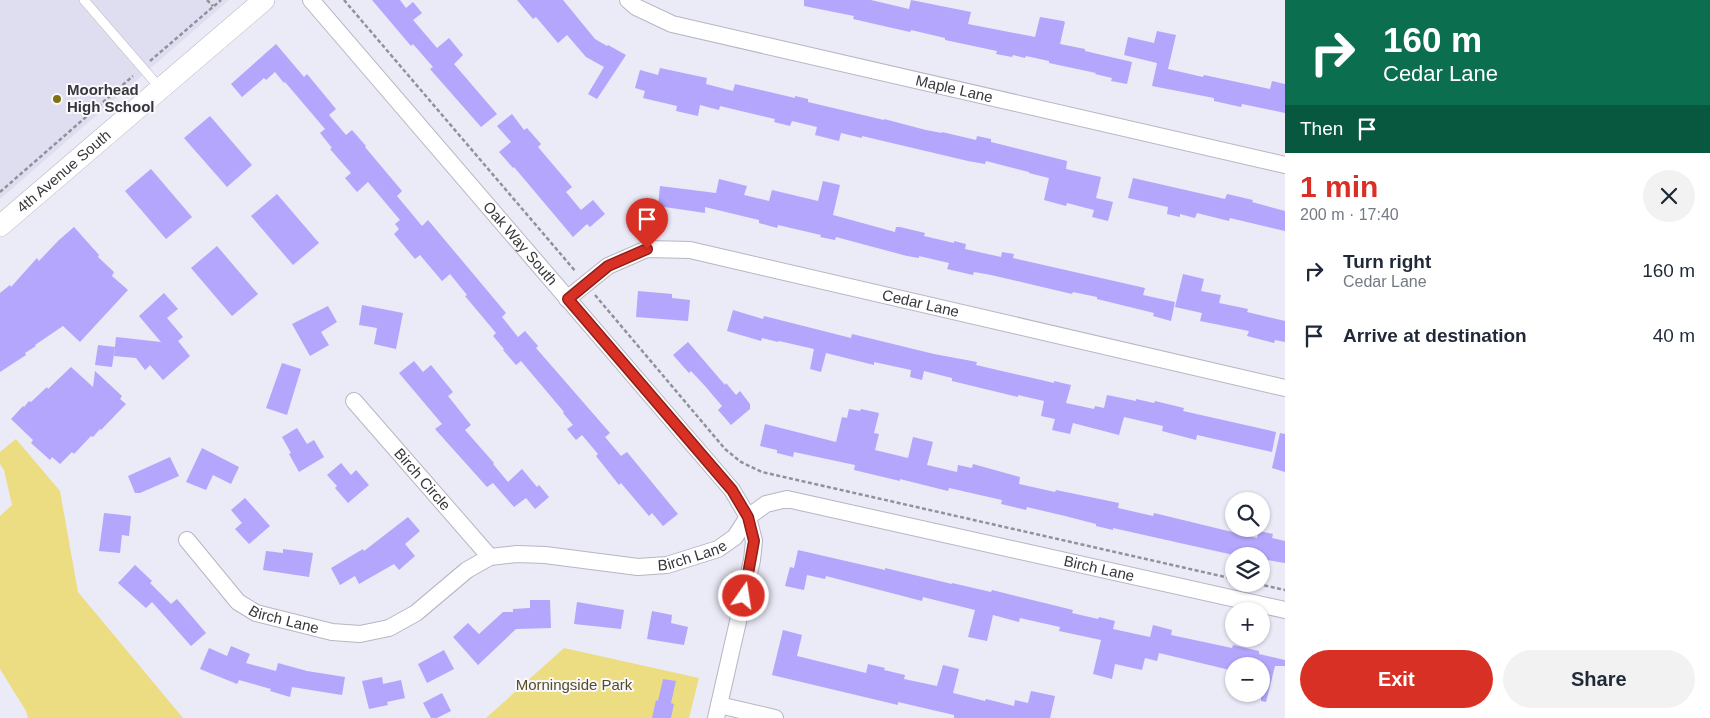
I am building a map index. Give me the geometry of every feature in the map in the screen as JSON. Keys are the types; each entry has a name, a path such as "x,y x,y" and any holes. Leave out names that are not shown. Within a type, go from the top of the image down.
{"street":[{"name":"4th Avenue South","path":"0,226 264,0"},
{"name":"Oak Way South","path":"311,0 732,490 748,517 754,541 752,560 718,712"},
{"name":"Maple Lane","path":"628,0 636,7 672,24 1285,165"},
{"name":"Cedar Lane","path":"568,299 585,283 608,266 647,249 690,250 1285,388"},
{"name":"Birch Circle","path":"354,401 490,557"},
{"name":"Birch Lane","path":"187,540 238,602 256,613 332,632 360,634 389,628 416,613 466,570 490,557 526,554 638,567 667,565 718,549 735,537 748,517 766,504 787,499 1285,610"},
{"path":"718,712 775,718"}],"lane":[{"path":"84,0 160,88"}],"path":[{"path":"207,0 213,7"},
{"path":"0,192 221,0"},
{"path":"344,0 725,449 741,462 762,472 1225,576"},
{"path":"1270,587 1285,590"}],"shaded area":[{"name":"Moorhead High School","path":"0,0 229,0 0,199"}],"green space":[{"path":"16,439 60,491 78,592 183,718 28,718 26,711 0,669 0,516 12,505 4,470 0,464 0,452"},
{"name":"Morningside Park","path":"564,648 699,678 689,718 486,718"}],"building":[{"path":"372,0 400,0 406,8 413,2 422,13 413,20 437,48 449,38 463,55 454,64 497,114 481,127 430,69 433,67 413,44 411,46"},
{"path":"517,0 563,0 595,39 626,55 597,99 588,94 604,67 586,57 567,35 558,43 536,17 533,19"},
{"path":"804,0 871,0 909,9 911,0 971,12 968,24 1035,37 1040,17 1063,21 1065,22 1060,44 1132,62 1127,84 1111,81 1112,78 1049,63 1049,61 1026,56 1025,58 996,54 997,51 945,40 945,38 853,19 854,16 804,6"},
{"path":"1157,31 1176,35 1168,69 1270,89 1272,81 1285,84 1285,113 1242,104 1241,107 1214,101 1214,98 1152,86 1157,63 1124,55 1128,37 1154,43"},
{"path":"276,44 304,77 307,74 336,109 329,115 346,135 352,130 366,146 402,191 397,196 422,226 428,220 506,313 502,317 518,337 525,331 538,346 536,348 610,433 605,437 621,456 627,452 678,514 663,526 652,513 649,516 621,483 619,485 596,456 598,454 582,435 576,440 567,429 573,425 564,412 521,361 516,365 503,350 493,336 496,333 465,296 467,295 450,274 442,281 420,255 415,259 394,234 399,229 395,224 400,220 368,182 357,192 345,178 351,173 330,149 332,148 320,133 325,129 275,72 266,80 264,78 242,97 231,84"},
{"path":"660,68 707,78 706,84 733,91 735,84 795,98 795,96 808,99 808,102 926,130 976,140 977,136 991,139 991,142 1067,161 1066,169 1101,177 1096,198 1113,202 1108,221 1092,217 1094,210 1067,203 1066,206 1044,200 1049,178 986,161 985,164 968,161 862,136 862,138 841,133 839,141 815,135 817,127 792,121 790,126 774,122 775,119 720,106 719,110 700,105 698,116 676,111 677,106 643,98 645,91 635,88 640,70 658,75"},
{"path":"512,114 524,130 527,128 541,144 538,147 572,187 566,192 581,210 593,200 605,214 590,227 587,224 573,237 499,152 511,142 497,126"},
{"path":"210,116 252,165 227,187 184,138"},
{"path":"151,169 192,217 166,239 125,191"},
{"path":"1133,178 1225,199 1227,194 1253,200 1252,202 1285,211 1285,231 1230,218 1229,221 1197,213 1195,218 1180,214 1180,217 1167,214 1168,207 1128,198"},
{"path":"719,179 747,186 744,195 769,201 772,190 818,201 823,181 840,185 833,215 895,232 896,227 900,227 925,233 924,236 966,244 965,249 1001,257 1002,252 1014,254 1013,258 1145,288 1143,295 1175,302 1171,321 1153,316 1154,313 1097,299 1097,297 1073,292 1072,294 991,275 974,272 973,275 947,269 949,263 919,256 919,258 907,256 836,237 835,240 820,237 821,235 778,225 777,228 759,223 759,220 705,207 705,213 658,206 660,186 716,193"},
{"path":"277,194 319,243 293,265 251,216"},
{"path":"74,227 99,255 98,257 114,272 112,276 128,290 80,342 63,326 35,345 25,353 26,355 0,372 0,293 10,285 11,287 37,258 39,261"},
{"path":"217,246 258,294 232,316 191,268"},
{"path":"1183,274 1204,279 1201,291 1221,295 1219,303 1248,309 1247,312 1285,321 1285,342 1275,340 1274,343 1247,336 1249,331 1200,321 1202,313 1175,307"},
{"path":"638,291 672,294 672,298 690,300 688,321 636,317"},
{"path":"164,293 178,309 167,318 183,337 178,341 190,356 163,380 150,365 145,370 136,358 114,356 116,337 161,342 139,316"},
{"path":"362,305 403,313 396,349 374,344 377,328 359,325"},
{"path":"328,306 337,322 321,332 329,345 310,356 292,324"},
{"path":"733,310 763,319 764,316 851,338 852,334 934,354 977,362 976,365 1054,383 1054,381 1071,385 1066,403 1094,409 1095,406 1104,408 1107,395 1136,401 1136,399 1154,403 1155,401 1184,408 1183,411 1276,432 1272,452 1197,435 1196,440 1162,431 1163,426 1124,417 1119,435 1073,423 1070,434 1052,430 1055,419 1041,416 1044,401 1018,395 1018,397 952,381 952,378 924,371 922,380 910,377 911,370 874,362 874,365 826,353 821,372 810,369 814,349 762,338 761,341 727,331"},
{"path":"688,342 725,385 726,383 736,395 740,391 750,404 750,409 731,425 718,410 722,406 691,371 689,373 673,355"},
{"path":"98,345 115,347 112,367 95,365"},
{"path":"414,361 423,372 431,365 453,392 448,396 471,425 465,430 508,482 522,469 537,487 539,485 549,497 535,509 526,498 514,507 493,483 487,487 435,429 442,424 399,373"},
{"path":"282,363 301,369 287,415 266,408"},
{"path":"71,367 93,387 95,371 122,396 120,399 126,404 101,430 93,437 91,436 74,454 72,452 60,464 52,457 50,460 31,443 33,440 11,419 23,406 29,401 31,402 47,387 48,389"},
{"path":"849,409 860,411 861,409 879,413 874,433 879,434 875,450 908,458 913,437 933,442 927,465 957,472 958,465 972,468 973,464 1020,477 1019,484 1119,503 1118,508 1153,516 1154,513 1225,530 1225,537 1257,538 1270,537 1270,533 1273,534 1272,538 1285,541 1285,563 1270,560 1270,547 1225,547 1225,553 1113,528 1113,530 1027,507 1026,510 1001,504 1002,500 949,488 948,491 900,479 900,481 854,470 855,465 794,452 793,457 777,453 777,450 760,446 765,424 836,442 842,417 847,418"},
{"path":"297,428 307,444 314,440 324,457 299,472 282,437"},
{"path":"1280,433 1285,434 1285,472 1272,468"},
{"path":"202,448 239,467 231,484 213,475 206,490 186,482"},
{"path":"170,457 179,476 140,493 135,493 128,476"},
{"path":"341,463 351,475 356,470 369,485 348,503 327,475"},
{"path":"245,498 270,526 249,544 235,529 242,523 231,510"},
{"path":"104,513 131,516 129,536 122,535 120,553 99,551"},
{"path":"408,517 420,531 405,544 415,556 399,570 394,564 359,584 355,576 340,585 331,568 363,549 364,551"},
{"path":"283,549 313,553 309,577 263,570 266,551 283,553"},
{"path":"798,550 952,584 991,592 992,590 1073,610 1072,613 1115,621 1113,629 1150,637 1153,625 1172,630 1171,635 1225,647 1242,647 1259,651 1259,654 1285,660 1285,666 1275,666 1270,686 1270,657 1225,657 1225,669 1159,653 1157,661 1145,658 1142,670 1115,664 1112,679 1093,674 1101,640 1059,631 1060,627 1020,618 1019,622 993,615 987,641 968,637 975,610 923,597 922,601 826,576 825,579 807,575 804,590 785,586 790,567 794,568"},
{"path":"135,565 152,581 150,583 171,604 177,599 206,633 191,646 152,602 146,608 118,583"},
{"path":"530,600 550,600 551,628 516,629 478,665 453,637 468,623 479,634 503,612 513,612 513,609 530,608"},
{"path":"577,602 624,610 621,629 574,624"},
{"path":"652,611 672,615 671,623 688,627 684,645 647,639"},
{"path":"783,630 802,635 797,656 866,673 868,664 905,675 904,679 937,686 943,665 959,669 953,693 1014,706 1015,700 1028,703 1031,691 1055,696 1050,718 954,718 954,715 898,702 898,705 772,675"},
{"path":"231,646 250,654 246,663 276,671 278,663 307,671 345,677 342,695 292,687 290,697 270,691 271,689 239,680 237,684 200,669 209,648 227,656"},
{"path":"444,650 454,669 427,683 418,664"},
{"path":"382,677 383,684 401,680 405,698 387,702 388,705 369,709 362,681"},
{"path":"663,679 676,681 671,703 674,704 671,718 652,718 656,700 658,701"},
{"path":"442,693 451,711 437,718 431,718 423,703"}],"place":[{"name":"Moorhead High School","path":"57,99"}],"route":[{"path":"647,249 608,266 585,283 568,299 732,490 748,517 754,541 744,596"}]}
